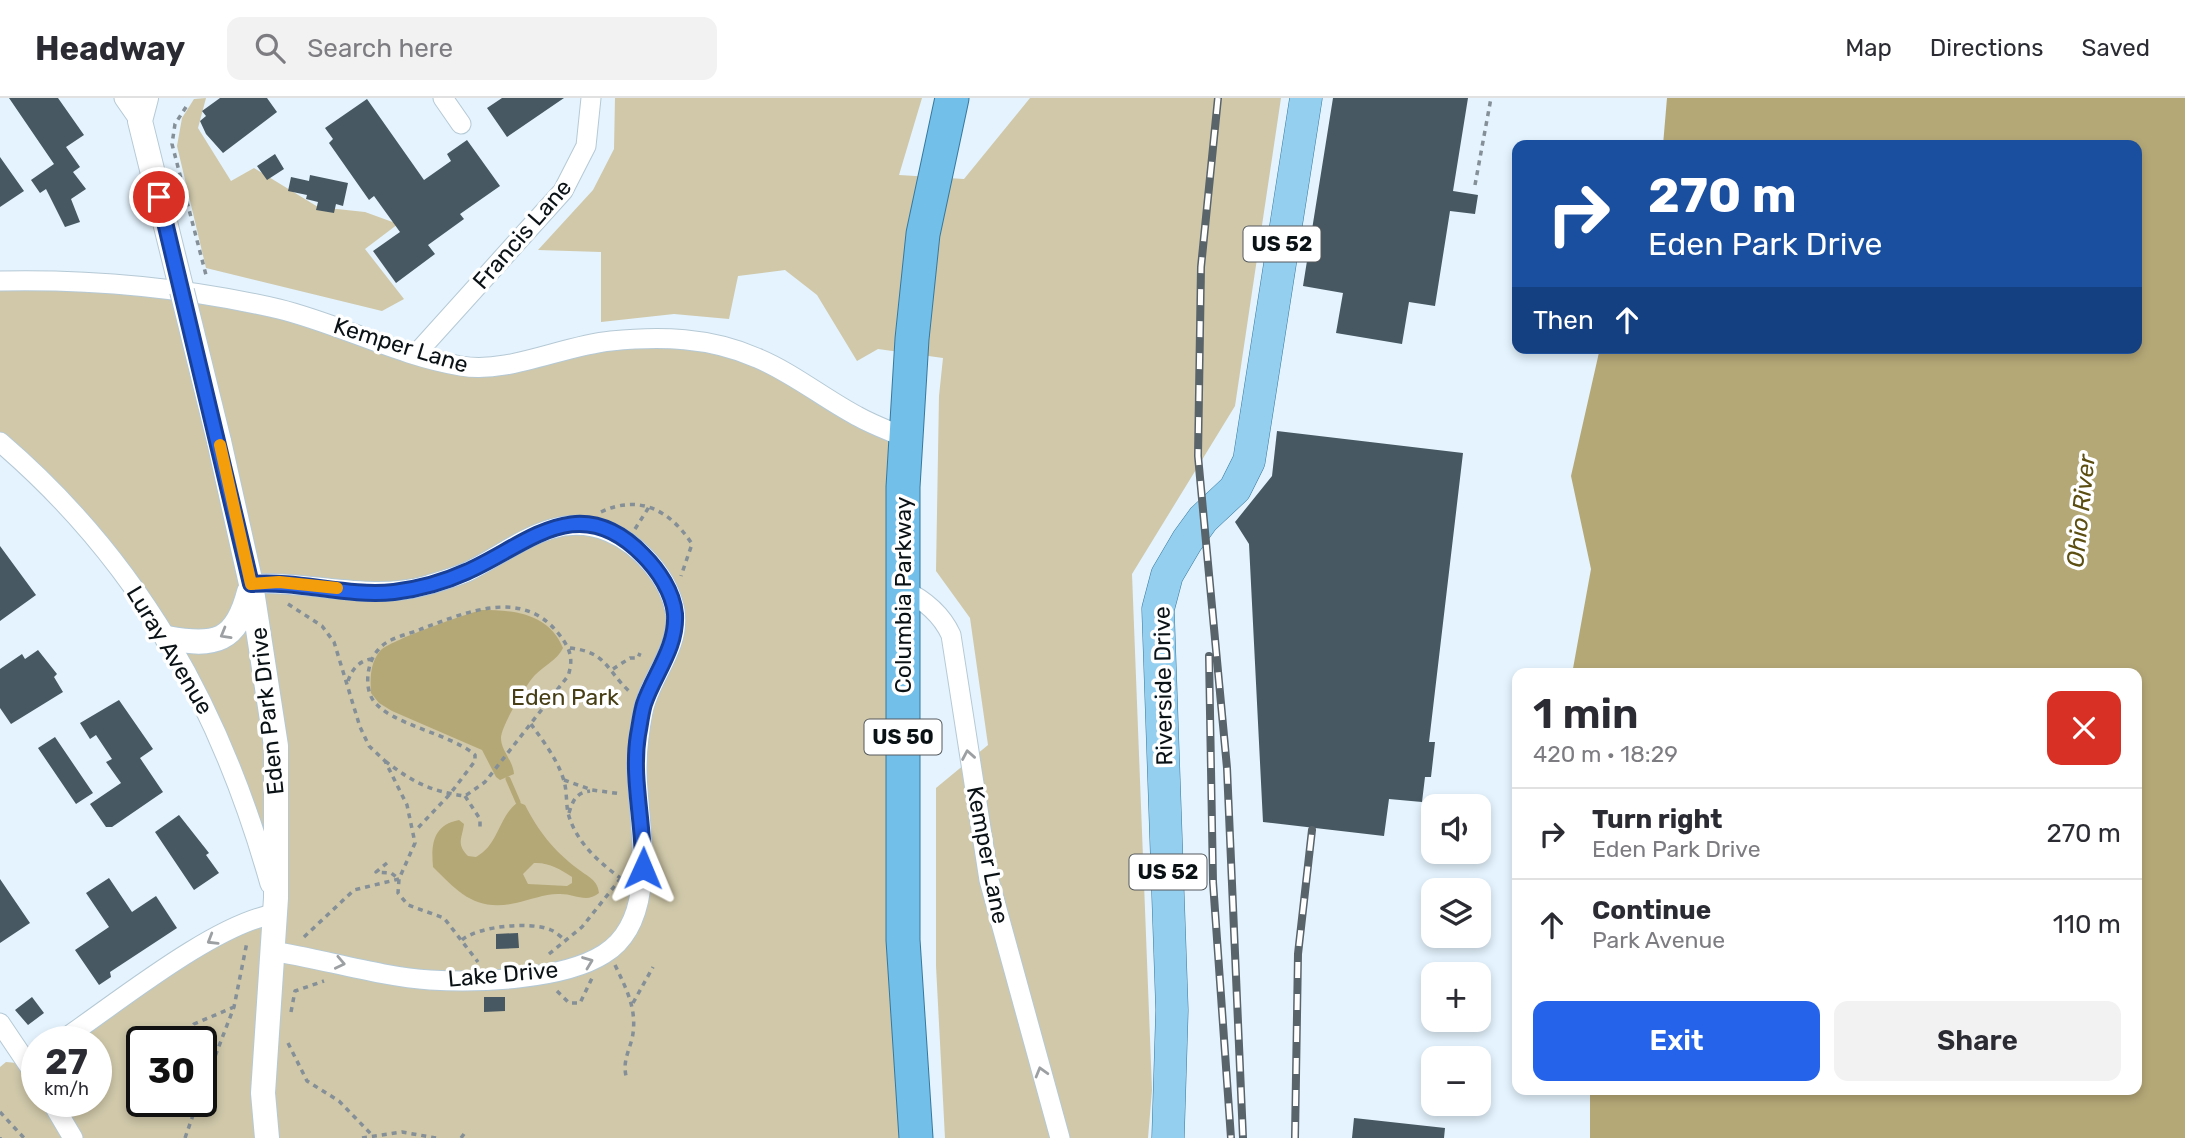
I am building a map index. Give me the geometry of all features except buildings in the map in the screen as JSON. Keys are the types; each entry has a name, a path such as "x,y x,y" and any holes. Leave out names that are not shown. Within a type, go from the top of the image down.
{"highway":[{"name":"Columbia Parkway","path":"916,1138 904,940 902,589 906,439 923,233 952,98"}],"main road":[{"name":"Riverside Drive","path":"1168,1138 1172,1010 1158,609 1167,575 1187,541 1203,519 1235,489 1249,461 1306,98"}],"street":[{"path":"124,98 143,109"},
{"path":"443,98 461,124"},
{"name":"Francis Lane","path":"416,354 564,191 586,146 591,98"},
{"name":"Eden Park Drive","path":"143,109 147,150 219,440 251,584 276,746 275,906 263,1093 267,1138"},
{"name":"Kemper Lane","path":"0,281 105,283 211,296 279,309 416,354 458,366 488,369 560,349 609,341 685,339 755,357 794,377 858,417 906,439"},
{"name":"Luray Avenue","path":"0,442 69,508 103,548 167,638 210,714 236,775 275,906"},
{"path":"167,638 207,642 233,631 242,618 251,584 279,582 393,592 425,586 466,572 548,528 586,526 611,532 626,542 648,560 668,591 675,613 674,636 644,704 637,739 638,796 643,835 640,890 626,931 607,953"},
{"name":"Kemper Lane","path":"902,589 923,599 946,625 951,635 989,880 1060,1138"},
{"path":"83,1026 212,939 275,906"},
{"name":"Lake Drive","path":"272,951 429,981 547,974 594,960 607,953"},
{"path":"0,1023 21,1050"},
{"path":"61,1117 73,1138"}],"path":[{"path":"1475,186 1491,98"},
{"path":"186,107 175,124 172,144 206,275"},
{"path":"586,526 600,512 620,502 649,507 680,525 692,544 683,573 668,591"},
{"path":"626,542 649,507"},
{"path":"284,600 322,626 334,642 360,727 369,746 421,787 450,794 465,796 485,782 514,748 568,676 572,663 570,648 554,627 530,612 499,606 454,615 383,645 372,659 369,693 375,703 428,731 463,744 475,755 475,761 450,794 415,831"},
{"path":"570,648 598,656 613,669 623,686 644,704"},
{"path":"613,669 629,658 638,658 640,653"},
{"path":"348,683 351,672 363,660 372,659"},
{"path":"531,724 545,743 564,780 569,815 594,857 640,890"},
{"path":"385,761 407,805 415,831 415,843 399,879 398,893 408,905 444,918 475,960 483,965"},
{"path":"564,780 592,790 638,796"},
{"path":"569,815 573,799 582,792 592,790"},
{"path":"465,796 480,820 480,831"},
{"path":"387,863 376,872 391,873 399,879"},
{"path":"540,959 566,940 605,902 621,878"},
{"path":"304,937 354,890 399,879"},
{"path":"462,940 477,930 500,927 550,929 566,940"},
{"path":"217,1051 234,1007 248,936"},
{"path":"607,953 634,1003"},
{"path":"626,1076 624,1063 632,1037 634,1003 653,967"},
{"path":"552,984 563,998 575,1004 585,997 593,975"},
{"path":"193,1026 234,1007"},
{"path":"286,1040 300,1062 307,1081 339,1101 372,1135"},
{"path":"0,1112 24,1138"},
{"path":"185,1138 192,1117"},
{"path":"362,1138 402,1132 436,1138"}],"green space":[{"path":"206,98 198,128 231,181 254,168 318,207 365,212 398,224 365,249 404,299 382,311 206,268 177,146 182,118 194,99"},
{"path":"615,98 922,98 899,175 964,179 1030,98 1281,98 1235,406 1132,574 1152,1090 1148,1138 945,1138 936,966 936,788 988,745 970,618 936,571 939,396 943,358 878,349 857,361 817,295 785,270 738,276 729,319 674,314 601,322 601,252 538,250 593,190 614,149"},
{"name":"Eden Park","path":"0,281 177,290 458,366 560,349 719,346 906,438 916,1138 0,1138 0,1067 6,1062 21,1063 21,1117 112,1117 112,1026 83,1026 212,939 270,915 256,834 150,611 0,442"}],"water":[{"name":"Ohio River","path":"1667,98 2185,98 2185,1138 1590,1138 1590,1095 2142,1095 2142,668 1573,668 1591,569 1571,476 1599,354 2142,354 2142,140 1663,140"},
{"path":"481,610 529,616 549,627 563,648 558,656 531,680 505,724 501,738 514,774 500,780 482,750 392,711 379,703 371,693 372,666 380,651 444,622"},
{"path":"518,802 525,805 547,840 594,882 599,893 589,898 553,894 516,903 490,905 460,892 433,867 433,843 444,826 459,820 464,824 462,848 468,856 476,857 484,852 494,838 511,808","holes":["534,863 563,871 572,877 572,883 567,886 528,884 523,874"]}],"waterway":[{"path":"508,779 518,802"}],"railway":[{"path":"1218,98 1201,267 1198,456 1227,768 1243,1138"},
{"path":"1209,656 1213,882 1231,1138"},
{"path":"1295,1138 1298,954 1312,830"}],"slow traffic":[{"path":"220,445 251,584 279,582 337,588"}],"route":[{"path":"159,197 219,440 251,584 279,582 393,592 425,586 466,572 523,539 548,528 570,525 611,532 638,550 661,577 675,613 674,636 644,704 637,739 643,868"}]}
